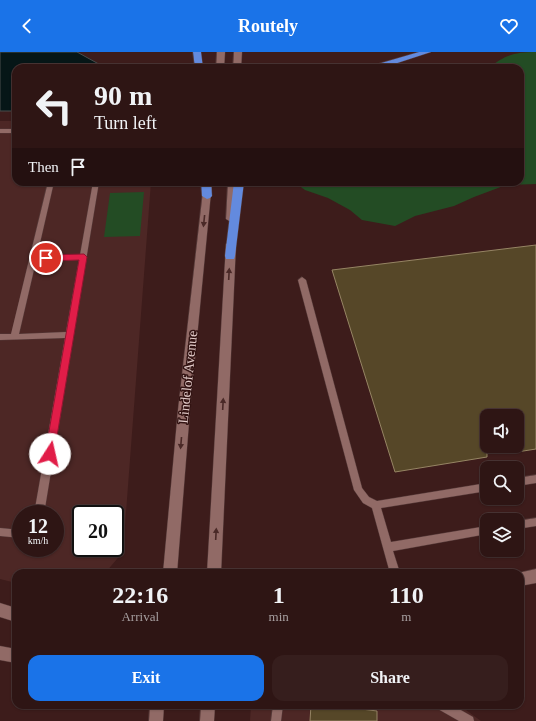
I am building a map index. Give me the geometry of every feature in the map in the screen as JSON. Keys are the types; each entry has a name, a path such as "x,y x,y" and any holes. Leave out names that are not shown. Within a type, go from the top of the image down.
{"highway":[{"path":"197,52 198,64"},
{"path":"387,64 427,52"},
{"path":"230,256 239,186"}],"main road":[{"path":"220,64 221,52"},
{"path":"237,64 238,52"},
{"name":"Lindelof Avenue","path":"170,569 184,410 207,186"},
{"path":"214,569 230,256 232,186"},
{"path":"524,578 536,576"},
{"path":"0,610 12,614"},
{"path":"0,653 12,655"},
{"path":"156,721 157,709"},
{"path":"207,721 208,709"}],"lane":[{"path":"0,131 12,131"},
{"path":"14,337 50,186"},
{"path":"41,505 95,186"},
{"path":"33,259 84,257"},
{"path":"302,280 358,490 366,500 376,505 480,488"},
{"path":"0,337 70,335"},
{"path":"524,481 536,479"},
{"path":"376,505 394,569"},
{"path":"524,524 536,522"},
{"path":"388,547 480,531"},
{"path":"0,532 12,533"},
{"path":"276,721 278,709"},
{"path":"449,709 470,721"}],"shaded area":[{"path":"0,52 77,52 99,64 12,64 12,111 0,111"},
{"path":"0,121 12,121 12,186 151,186 124,539 124,505 72,505 72,557 119,557 108,569 12,569 12,582 0,579"},
{"path":"251,709 464,709 481,721 250,721"}],"green space":[{"path":"536,52 536,184 524,184 524,64 494,64 505,57 522,53"},
{"path":"300,186 503,186 454,206 415,216 395,226 362,220 350,210 328,198 305,190"},
{"path":"144,192 140,236 104,237 110,193"}],"building":[{"path":"536,245 536,449 524,451 524,409 480,409 480,453 487,453 487,457 395,472 332,270"},
{"path":"311,709 361,709 377,711 377,721 310,721"}],"route":[{"path":"46,258 84,257 50,454"}]}
